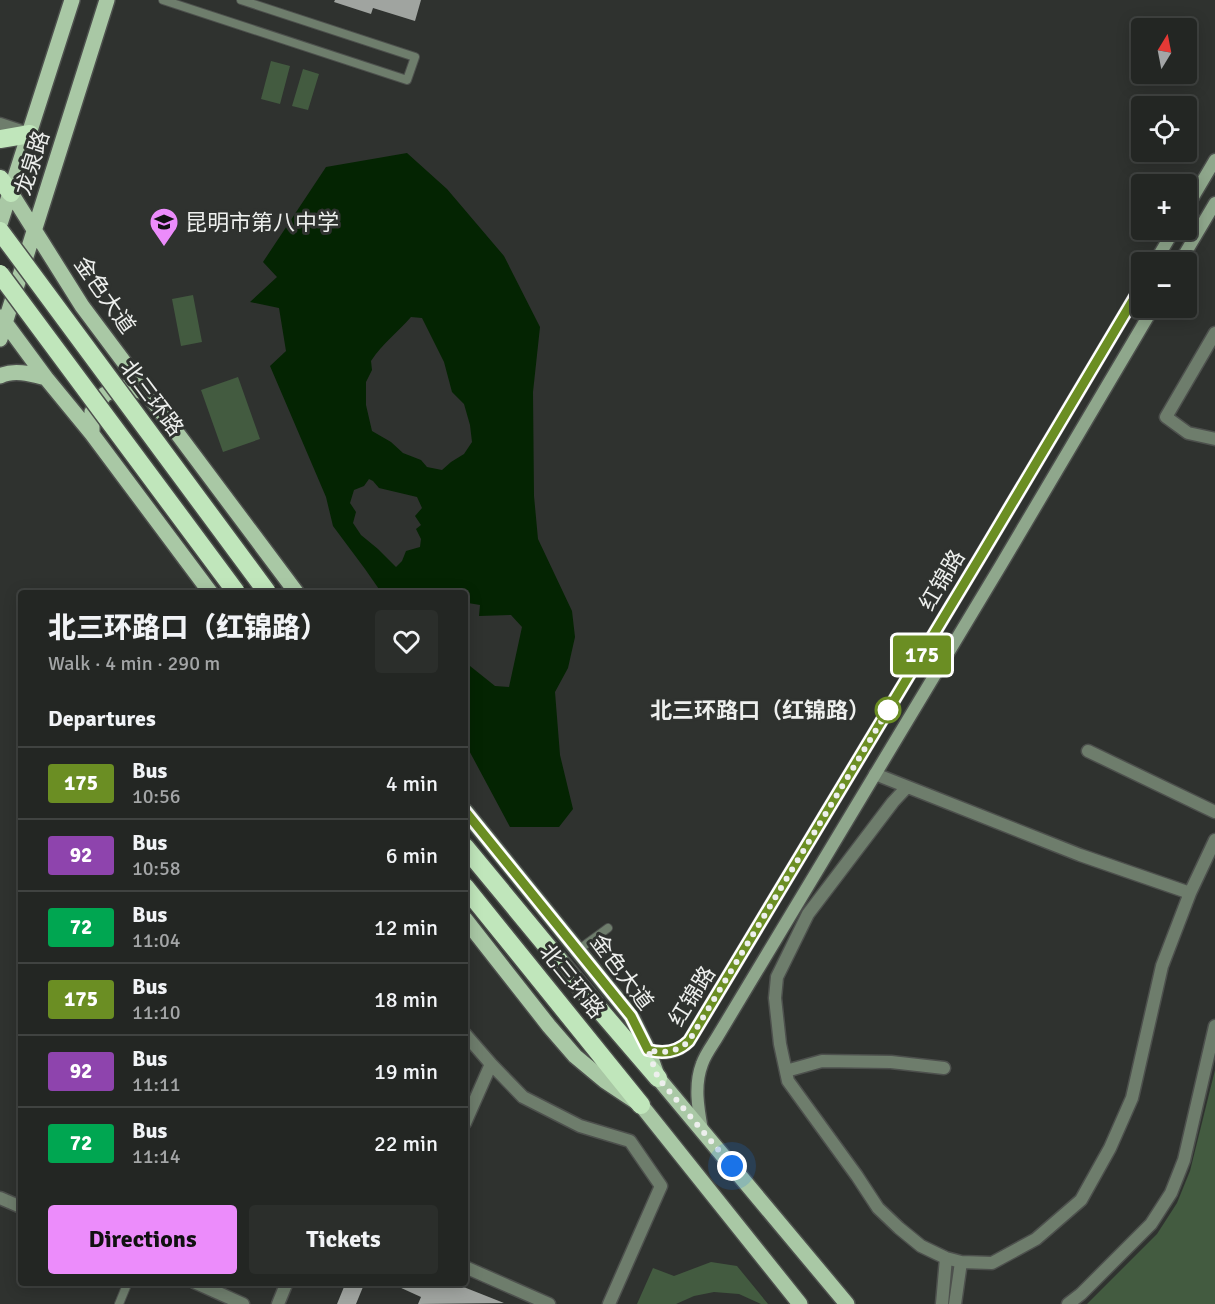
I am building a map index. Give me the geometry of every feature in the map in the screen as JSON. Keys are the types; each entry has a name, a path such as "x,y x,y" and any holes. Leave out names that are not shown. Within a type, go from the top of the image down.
{"highway":[{"path":"0,139 30,134"},
{"name":"北三环路","path":"0,231 266,590"},
{"path":"0,274 235,590"},
{"name":"北三环路","path":"468,851 658,1078"},
{"name":"北三环路","path":"468,891 641,1105"}],"main road":[{"name":"龙泉路","path":"0,224 5,186 30,134 72,0"},
{"name":"龙泉路","path":"0,339 2,319 34,230 107,0"},
{"name":"金色大道","path":"5,186 82,306 295,590"},
{"path":"2,319 92,434 209,590"},
{"path":"0,376 23,372 46,378"},
{"path":"92,434 92,412 105,394 126,387 147,393"},
{"name":"金色大道","path":"468,815 631,1016 648,1050 658,1078 847,1304"},
{"path":"468,923 575,1056 605,1081 641,1105 800,1304"}],"street":[{"path":"0,124 30,134"},
{"path":"1197,190 1215,159"},
{"path":"1186,252 1215,202"},
{"name":"红锦路","path":"648,1050 668,1052 684,1047 689,1041 1131,303"},
{"name":"红锦路","path":"702,1130 697,1103 698,1080 702,1064 1147,318"},
{"path":"1215,333 1166,417 1188,433 1215,439"},
{"path":"1088,751 1215,812"},
{"path":"875,774 1080,855 1190,893"},
{"path":"907,787 880,818 808,914 777,977 775,998 780,1044 788,1081 878,1208 921,1245 946,1258 960,1262 992,1263 1036,1239 1081,1200 1110,1148 1132,1098 1162,966 1190,893 1215,840"},
{"path":"1068,1304 1081,1294 1151,1224 1171,1193 1184,1160 1215,1026"},
{"path":"468,1037 523,1097 580,1126 630,1141 661,1186 609,1304"},
{"path":"622,1037 648,1050"},
{"path":"786,1071 822,1061 891,1062 944,1068"},
{"path":"468,1116 491,1064"},
{"path":"0,1198 18,1206"},
{"path":"942,1304 946,1258"},
{"path":"955,1304 960,1262"},
{"path":"468,1268 549,1304"},
{"path":"203,1286 243,1304"},
{"path":"278,1304 285,1286"}],"lane":[{"path":"163,0 407,80 415,57 241,0"},
{"path":"578,950 608,928"},
{"path":"119,1304 126,1286"}],"shaded area":[{"path":"271,61 290,66 280,104 261,99"},
{"path":"303,69 319,74 308,110 292,106"},
{"path":"407,153 447,189 504,256 540,327 533,392 534,496 538,539 572,611 575,637 568,668 555,692 560,755 573,809 559,827 510,827 468,749 468,664 495,686 509,687 522,627 511,615 479,616 480,605 468,603 468,590 380,590 333,526 326,497 270,366 286,351 279,308 250,302 277,277 263,262 326,167","holes":["411,317 422,318 444,362 452,392 464,404 470,425 472,442 464,454 442,470 427,467 421,460 403,453 391,442 372,431 366,405 366,382 372,370 371,361","369,479 379,488 417,497 422,508 415,516 421,525 416,529 421,539 420,547 406,551 402,561 396,567 361,535 353,523 356,512 350,503 354,490 364,486"]},
{"path":"193,295 202,342 181,346 172,299"},
{"path":"238,377 260,439 223,452 201,390"},
{"path":"1215,1070 1215,1304 1087,1304 1157,1234 1177,1203 1190,1171"},
{"path":"711,1262 737,1266 768,1304 761,1304 739,1294 714,1292 694,1296 676,1304 637,1304 653,1268 674,1276"}],"building":[{"path":"335,0 421,0 415,21 373,8 371,14 334,2"},
{"path":"344,1286 363,1286 356,1304 337,1304"},
{"path":"397,1286 461,1286 504,1303 418,1304 421,1297"}],"bus line":[{"name":"175","path":"468,815 631,1016 648,1050 668,1052 684,1047 1131,304"}],"place":[{"name":"昆明市第八中学","path":"164,248"},
{"name":"北三环路口（红锦路）","path":"888,710"}],"route":[{"path":"732,1166 658,1078 648,1050 668,1052 684,1047 689,1041 888,710"}]}
